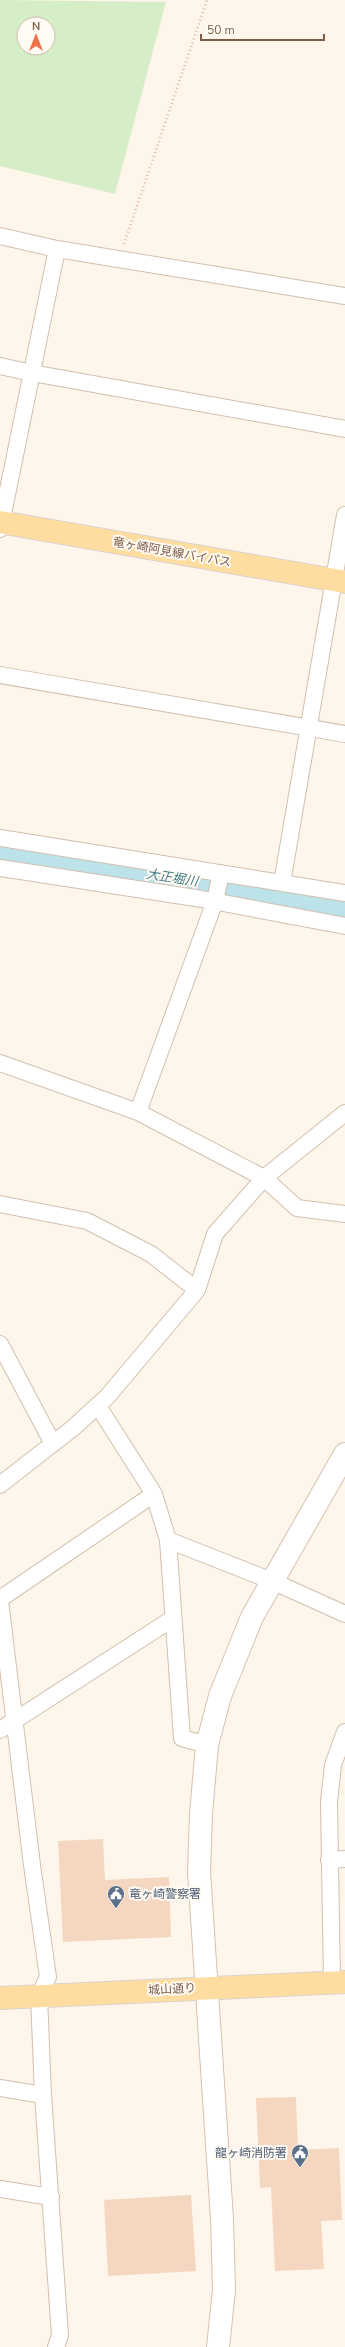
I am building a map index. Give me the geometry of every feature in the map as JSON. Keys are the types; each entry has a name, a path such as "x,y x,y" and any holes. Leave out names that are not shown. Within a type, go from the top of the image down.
{"main road":[{"name":"竜ヶ崎阿見線バイパス","path":"0,524 339,580"},
{"name":"城山通り","path":"0,1998 206,1987 338,1982"}],"street":[{"path":"0,236 57,249 345,296"},
{"path":"0,524 57,249"},
{"path":"0,366 32,374 345,430"},
{"path":"282,883 308,728 339,580 345,515"},
{"path":"0,675 345,734"},
{"path":"0,838 220,876 282,883 345,893"},
{"path":"0,868 215,900 345,926"},
{"path":"138,1112 215,900 220,876"},
{"path":"0,1063 138,1112 264,1178 297,1208 345,1214"},
{"path":"0,1486 98,1406 197,1290 215,1234 264,1178 345,1113"},
{"path":"0,1204 87,1221 151,1254 197,1290"},
{"path":"0,1344 53,1444"},
{"path":"98,1406 154,1494 168,1540 172,1619 182,1738 207,1745"},
{"path":"218,2347 224,2290 222,2219 199,1872 201,1814 207,1745 220,1696 252,1617 345,1454"},
{"path":"56,2347 60,2335 43,2095 39,1996 48,1977 32,1866 0,1600 154,1494"},
{"path":"168,1540 272,1581 345,1614"},
{"path":"0,1730 172,1619"},
{"path":"338,1982 337,1859 329,1802 333,1765 345,1732"},
{"path":"0,2088 43,2095"},
{"path":"0,2189 51,2197"}],"path":[{"path":"119,259 207,0"}],"green space":[{"path":"0,0 166,2 115,194 0,166"}],"building":[{"name":"竜ヶ崎警察署","path":"103,1839 105,1880 169,1877 171,1937 63,1942 58,1841"},
{"name":"龍ヶ崎消防署","path":"296,2097 298,2150 339,2148 342,2220 321,2221 324,2269 275,2271 271,2187 260,2188 256,2098"},
{"path":"191,2195 196,2271 108,2276 104,2200"}],"waterway":[{"name":"大正堀川","path":"0,851 345,905"}],"place":[{"name":"竜ヶ崎警察署","path":"116,1909"},
{"name":"龍ヶ崎消防署","path":"300,2168"}]}
